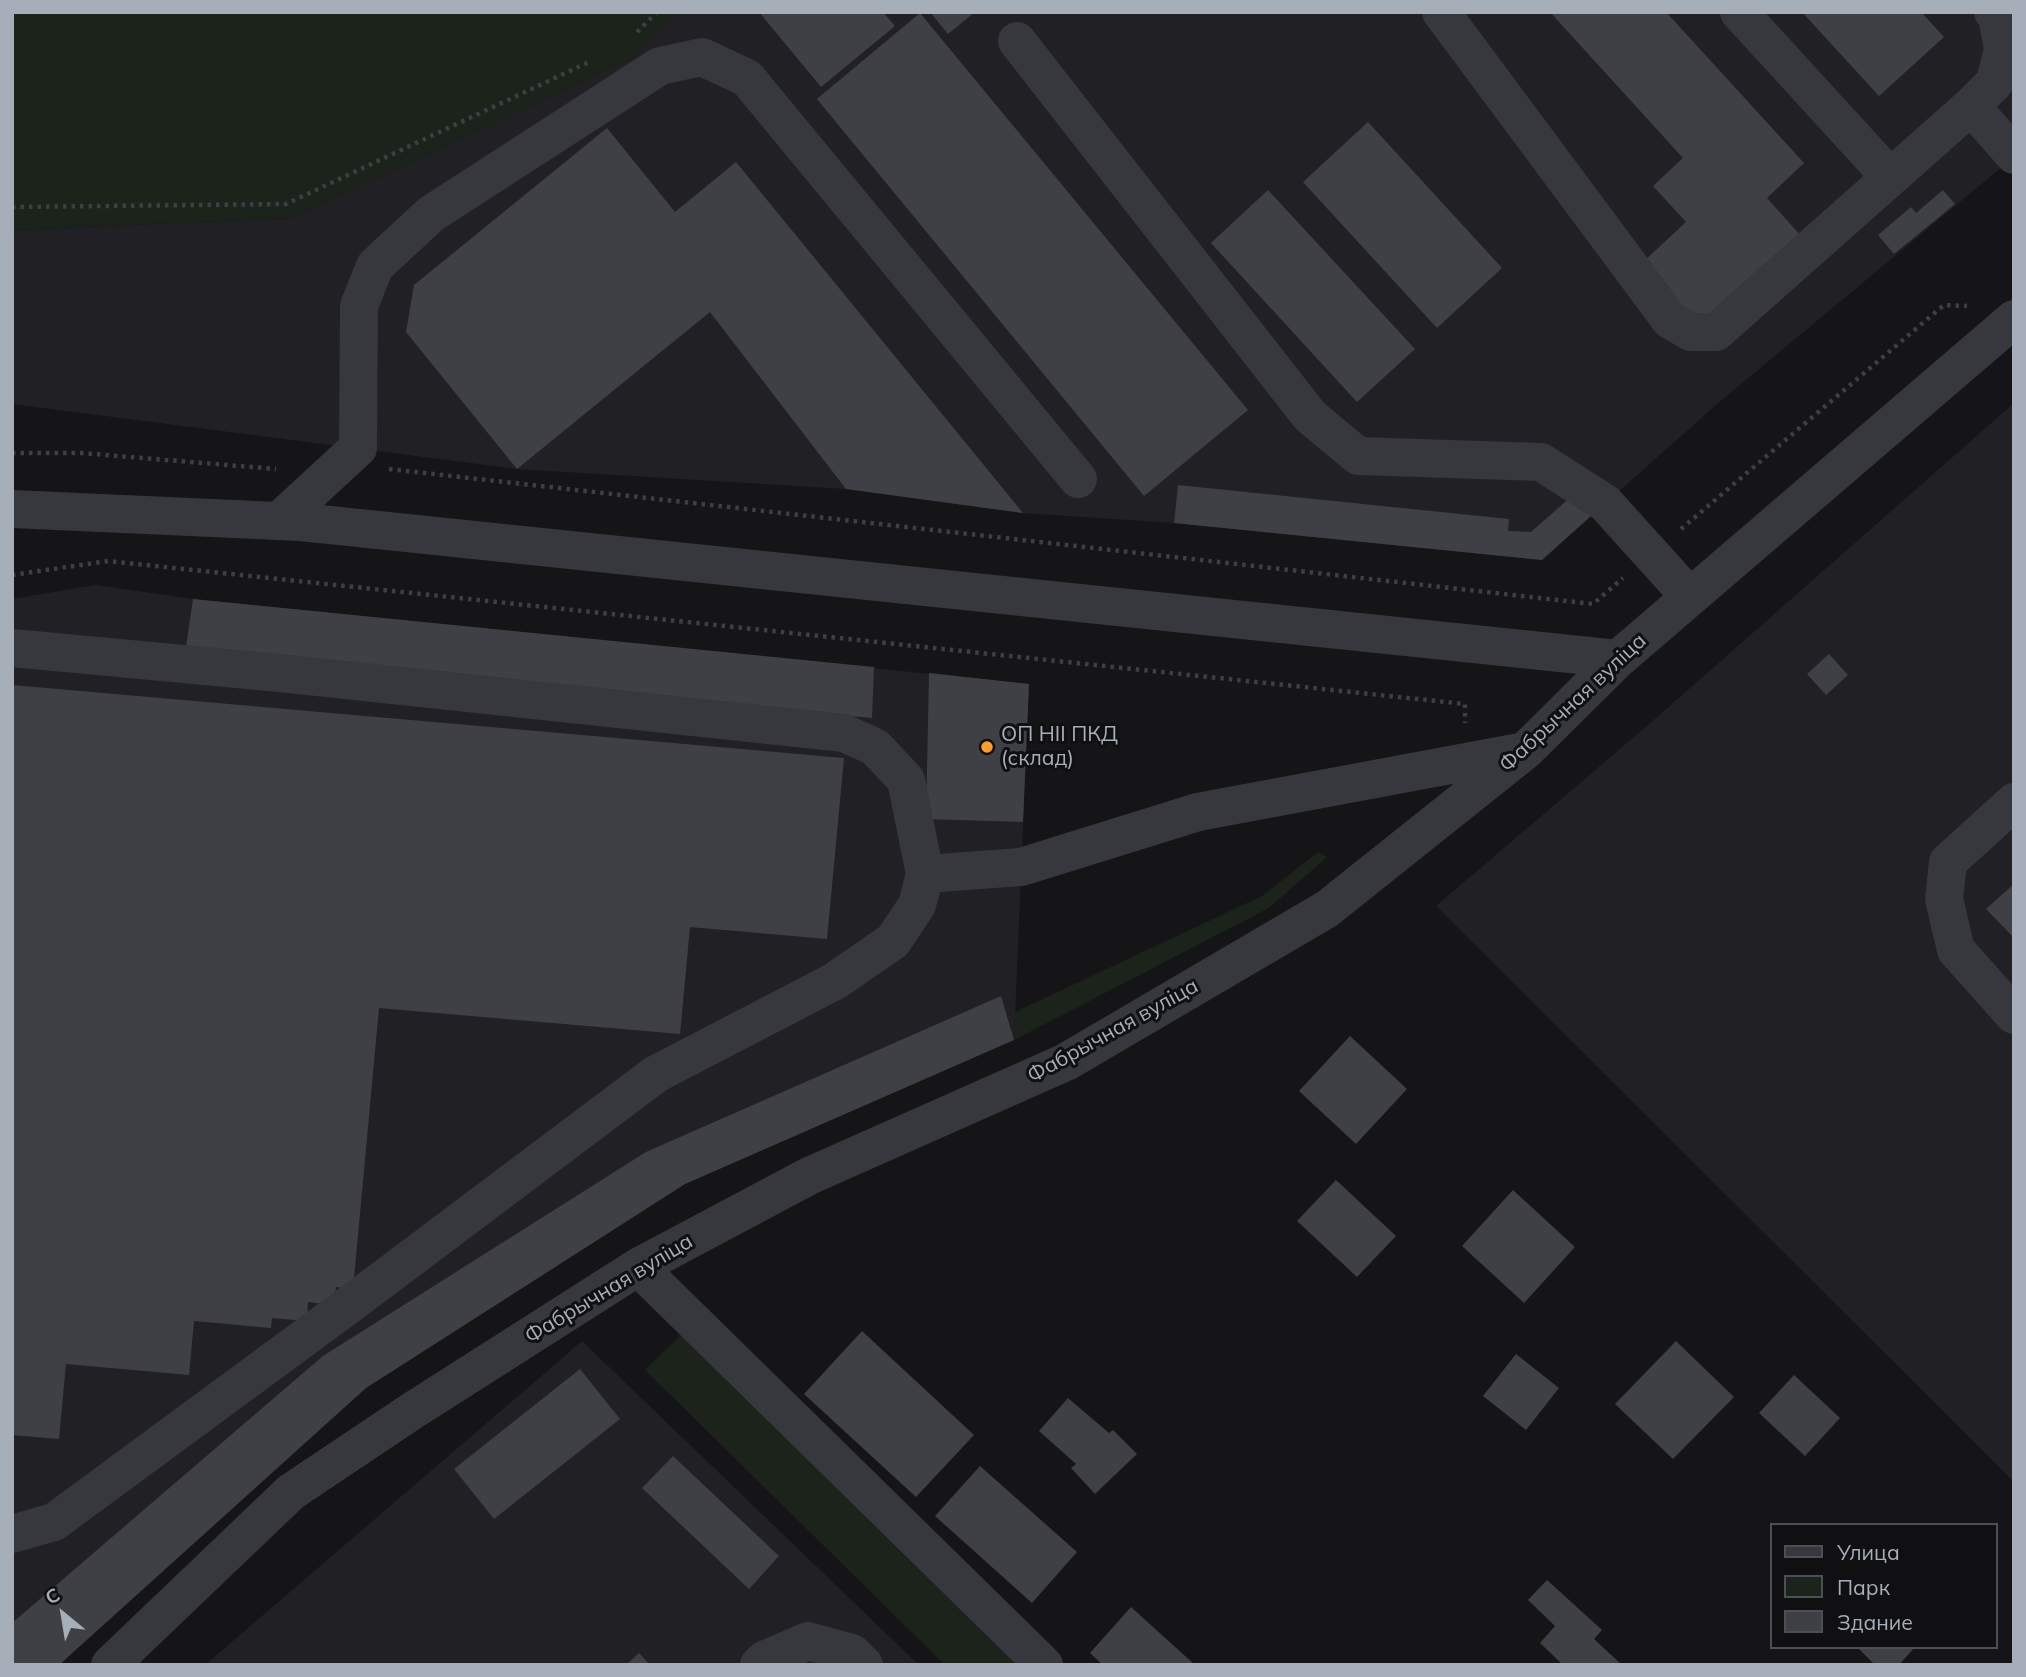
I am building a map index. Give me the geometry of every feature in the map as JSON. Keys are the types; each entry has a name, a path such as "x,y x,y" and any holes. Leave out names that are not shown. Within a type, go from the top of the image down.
{"street":[{"path":"1441,12 1670,320 1691,332 1716,332 1995,82 2003,49 1997,16 1993,12"},
{"path":"1739,12 1890,177"},
{"path":"1017,41 1310,416 1348,448 1358,456 1541,462 1605,503 1690,597"},
{"path":"280,520 358,448 359,306 375,266 431,214 660,66 702,57 747,78 1078,479"},
{"path":"1971,106 2014,155"},
{"name":"Фабрычная вуліца","path":"110,1665 291,1492 412,1410 638,1267 809,1176 1066,1062 1327,908 1525,751 1618,659 2014,319"},
{"path":"12,509 280,520 1618,659"},
{"path":"12,648 280,673 844,733 875,747 906,780 925,874 918,905 893,941 835,981 656,1074 54,1522 12,1534"},
{"path":"925,874 1021,867 1199,812 1525,751"},
{"path":"2014,802 1948,862 1944,900 1956,950 2014,1015"},
{"path":"638,1267 1044,1665"},
{"path":"759,1665 764,1660 808,1642 852,1653 864,1665"}],"path":[{"path":"632,37 657,12"},
{"path":"12,207 286,204 599,57"},
{"path":"388,469 1593,604 1944,305 1972,306"},
{"path":"12,453 80,453 329,475"},
{"path":"12,575 108,561 1465,704 1466,763"}],"shaded area":[{"path":"678,12 2014,12 2014,157 1717,404 1542,560 1174,523 1022,513 846,489 517,469 12,404 12,230 292,218 634,57"},
{"path":"2014,403 2014,1482 1436,906 1656,718"},
{"path":"95,585 193,599 1029,684 1014,1040 685,1184 366,1388 59,1665 12,1665 12,599"},
{"path":"582,1341 919,1665 205,1665"}],"green space":[{"path":"12,12 678,12 634,57 292,218 12,230"},
{"path":"1318,852 1327,857 1269,908 1014,1040 1015,1012 1262,896"},
{"path":"694,1322 1044,1665 945,1665 645,1370"}],"building":[{"path":"759,12 883,12 895,26 821,87"},
{"path":"930,12 975,12 948,34"},
{"path":"1550,12 1666,12 1804,163 1767,198 1801,236 1701,327 1642,263 1686,222 1653,186 1683,158"},
{"path":"1802,12 1921,12 1944,37 1879,96"},
{"path":"920,13 1248,410 1144,496 817,99"},
{"path":"1368,122 1502,268 1437,328 1303,182"},
{"path":"607,128 675,212 736,162 1023,513 846,489 710,312 517,469 406,332 414,285"},
{"path":"1268,190 1415,349 1357,402 1211,243"},
{"path":"1943,190 1955,204 1894,254 1878,235 1911,207 1916,213"},
{"path":"1178,485 1509,519 1508,531 1531,532 1572,496 1592,515 1542,560 1174,523"},
{"path":"193,599 874,667 872,718 185,654"},
{"path":"1829,654 1848,675 1826,695 1807,674"},
{"path":"929,673 1029,684 1023,822 926,819"},
{"path":"12,685 844,758 827,939 690,927 680,1034 379,1008 353,1289 336,1287 334,1305 308,1302 307,1321 272,1318 271,1328 194,1321 189,1375 66,1364 59,1439 12,1435"},
{"path":"2014,884 2014,938 1986,909"},
{"path":"1001,996 1014,1040 685,1184 366,1388 59,1665 12,1665 12,1623 323,1356 646,1152"},
{"path":"1350,1036 1407,1089 1356,1144 1299,1091"},
{"path":"1336,1180 1396,1236 1357,1277 1297,1221"},
{"path":"1513,1190 1575,1247 1524,1303 1462,1246"},
{"path":"862,1331 974,1435 916,1497 804,1394"},
{"path":"1676,1341 1734,1397 1673,1459 1615,1404"},
{"path":"1516,1354 1559,1388 1526,1430 1483,1396"},
{"path":"580,1369 620,1419 494,1519 454,1469"},
{"path":"1794,1375 1840,1418 1805,1456 1759,1413"},
{"path":"1068,1398 1109,1433 1113,1430 1137,1454 1095,1494 1071,1468 1076,1464 1039,1431"},
{"path":"673,1456 779,1556 749,1589 642,1488"},
{"path":"980,1466 1077,1552 1032,1603 935,1516"},
{"path":"1547,1580 1602,1630 1594,1639 1622,1665 1563,1665 1540,1643 1555,1626 1528,1600"},
{"path":"1131,1607 1195,1665 1103,1665 1090,1653"},
{"path":"1859,1649 1913,1649 1899,1665 1875,1665"},
{"path":"639,1653 650,1665 626,1665"}],"place":[{"name":"ОП НII ПКД (склад)","path":"987,747"}]}
